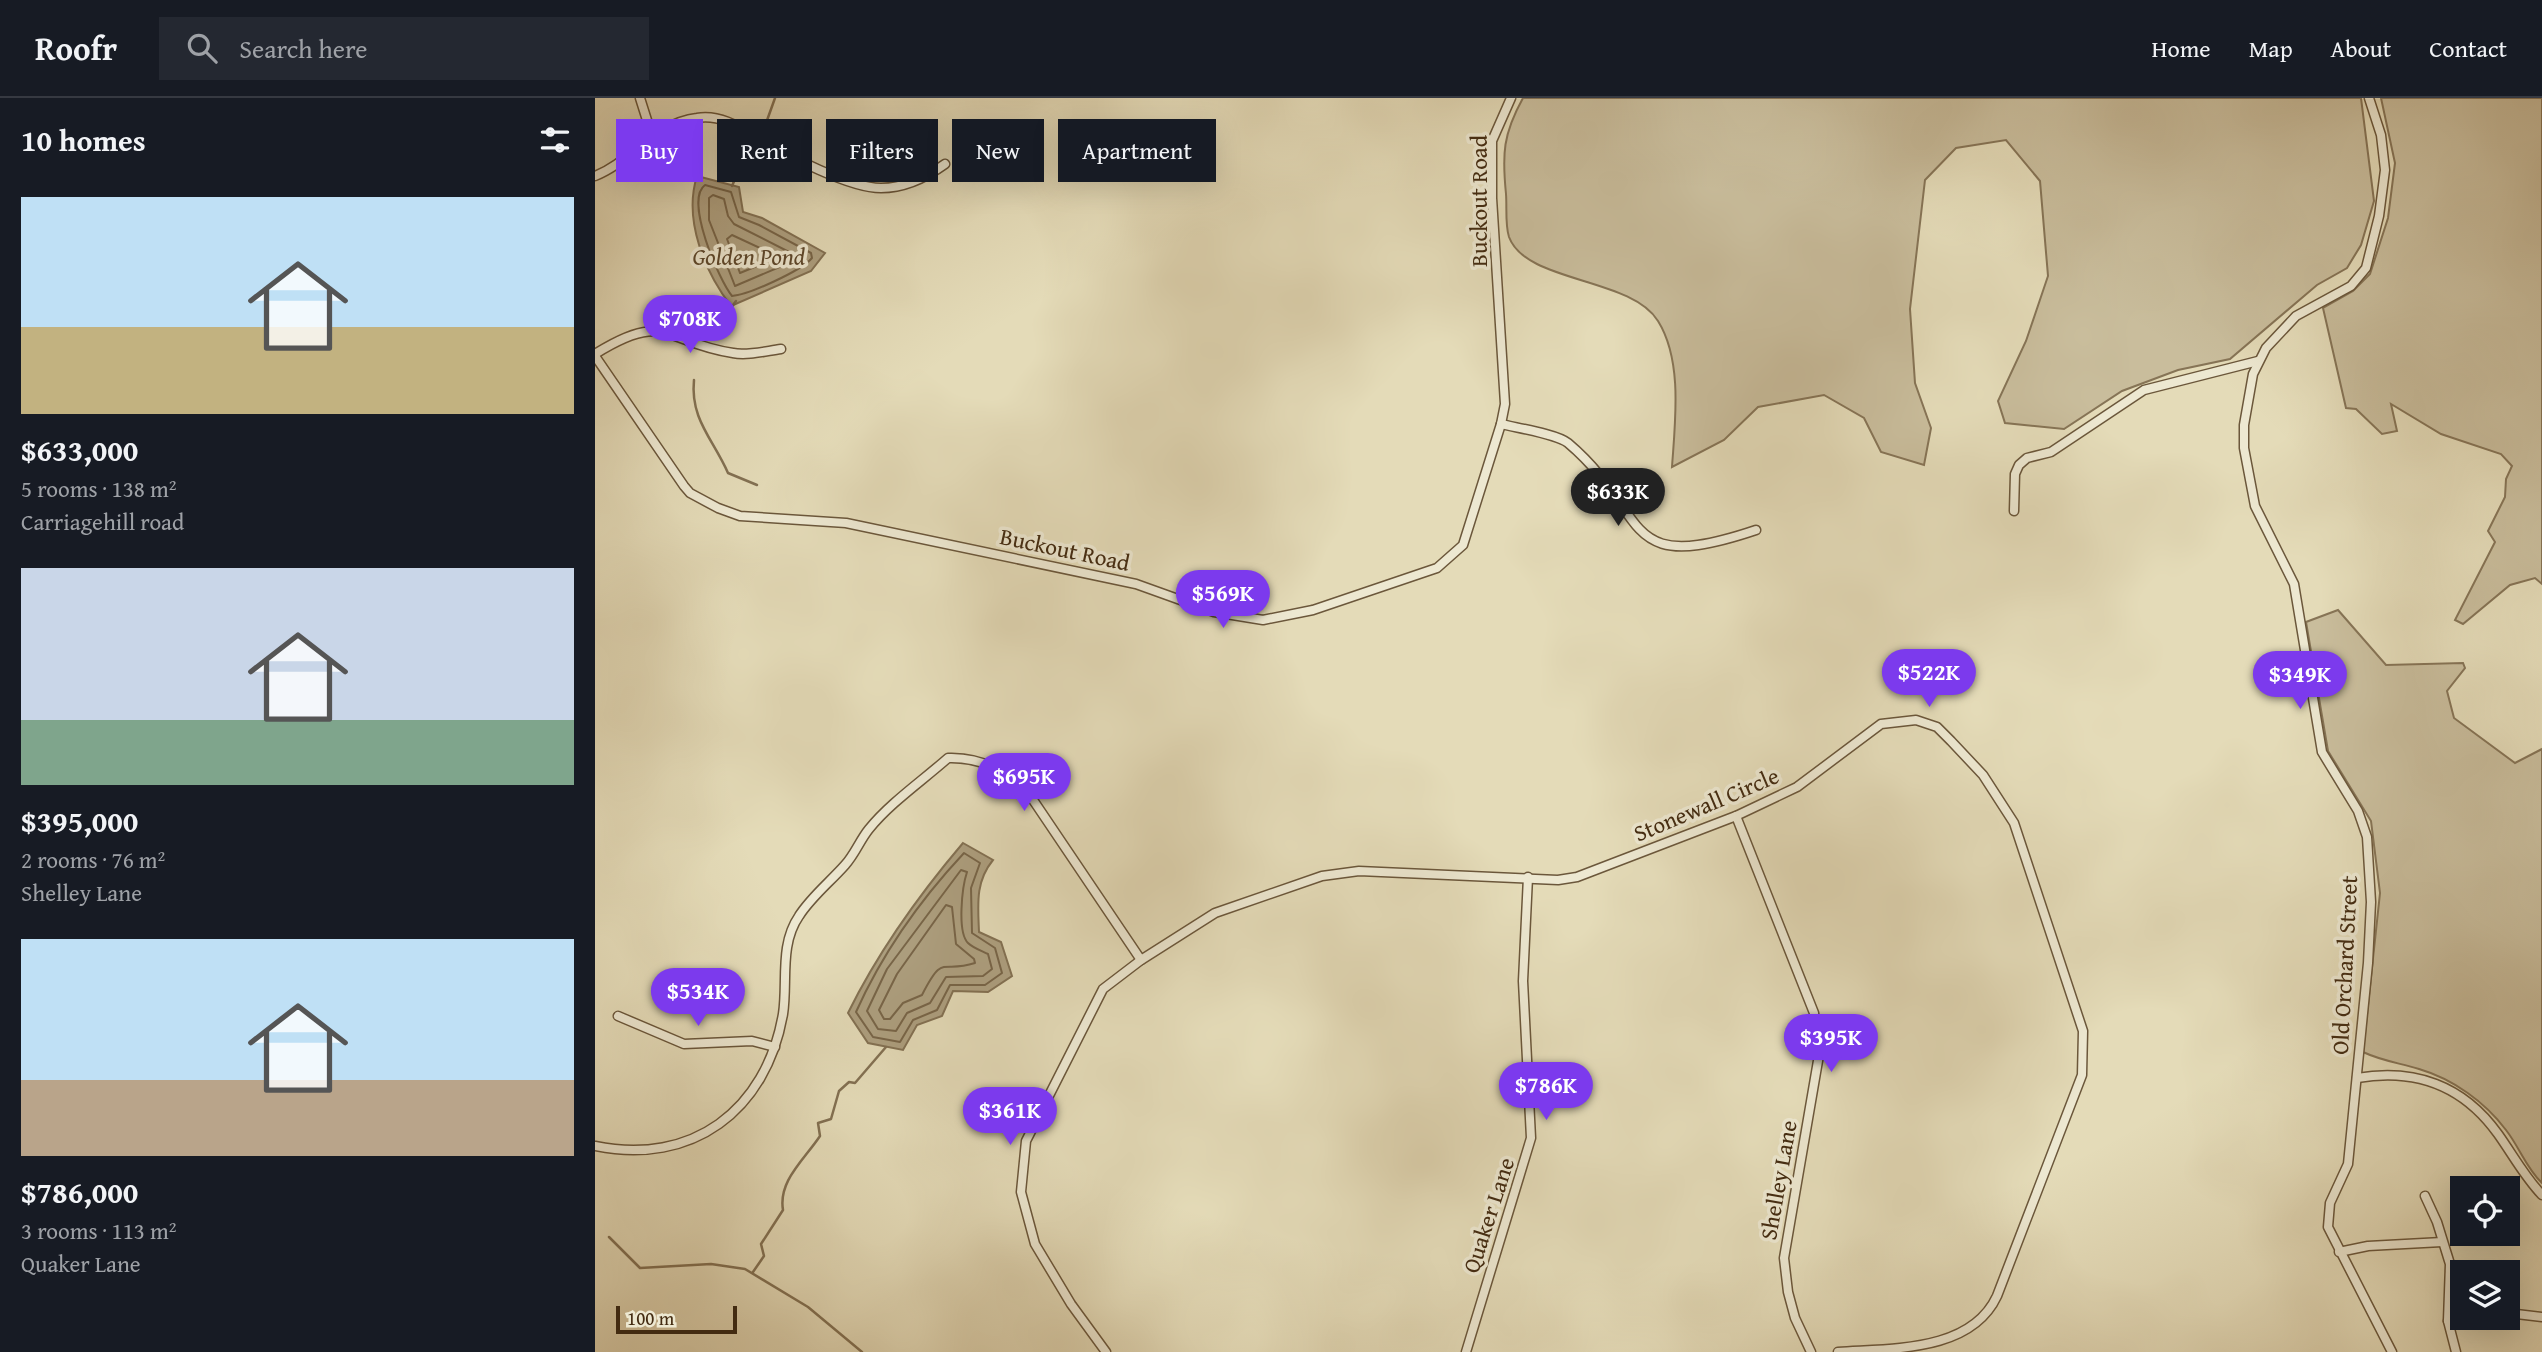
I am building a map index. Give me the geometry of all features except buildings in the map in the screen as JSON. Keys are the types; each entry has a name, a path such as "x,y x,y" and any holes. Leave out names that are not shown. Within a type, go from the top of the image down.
{"street":[{"path":"640,98 647,119"},
{"name":"Buckout Road","path":"595,355 690,493 740,516 846,523 1136,584 1214,612 1263,620 1313,610 1437,568 1463,545 1501,424 1505,383 1492,198 1492,141 1511,98"},
{"name":"Old Orchard Street","path":"2369,98 2381,135 2385,170 2379,216 2366,268 2351,286 2296,316 2266,348 2258,361 2244,425 2250,490 2263,525 2287,564 2294,584 2322,752 2358,811 2369,848 2371,902 2348,1164 2330,1203 2328,1227 2392,1352"},
{"path":"692,119 714,117 736,125 796,160 866,186 880,188 929,176 945,164"},
{"path":"595,176 616,161"},
{"path":"595,355 619,339 642,330 674,333 734,354 781,349"},
{"path":"2014,511 2015,474 2027,458 2051,452 2144,390 2258,361"},
{"path":"1501,424 1566,441 1596,473 1634,526 1658,545 1687,548 1714,544 1756,530"},
{"name":"Stonewall Circle","path":"1106,1352 1071,1304 1035,1244 1021,1192 1021,1170 1026,1141 1103,989 1141,960 1215,913 1322,876 1359,871 1559,880 1577,877 1736,816 1797,787 1881,724 1916,720 1937,727 1983,775 2014,823 2083,1031 2082,1075 1992,1307 1980,1323 1945,1342 1838,1352"},
{"path":"595,1146 646,1152 695,1139 719,1125 739,1107 756,1087 775,1046 783,1012 789,934 799,916 847,863 869,829 947,758 967,757 983,762 1008,773 1023,785 1141,960"},
{"name":"Shelley Lane","path":"1736,816 1814,1013 1818,1032 1819,1055 1784,1258 1795,1318 1811,1352"},
{"name":"Quaker Lane","path":"1466,1352 1531,1138 1524,981 1528,877"},
{"path":"618,1016 684,1044 752,1041 775,1046"},
{"path":"2357,1077 2386,1073 2411,1076 2435,1082 2465,1100 2498,1134 2524,1175 2542,1195"},
{"path":"2425,1196 2437,1222 2450,1264 2448,1321 2456,1352"},
{"path":"2339,1252 2368,1246 2442,1242"},
{"path":"2520,1314 2542,1317"}],"shaded area":[{"path":"1523,98 2361,98 2374,201 2361,245 2347,268 2317,285 2230,359 2178,370 2122,391 2064,429 2005,423 1998,401 2026,341 2048,276 2040,181 2006,140 1956,148 1925,180 1910,309 1915,383 1931,428 1924,465 1881,452 1864,418 1824,395 1758,407 1724,440 1672,467 1674,373 1666,337 1658,321 1645,307 1626,296 1536,263 1519,252 1509,237 1504,156 1511,123"},
{"path":"2381,98 2542,98 2542,584 2535,578 2510,585 2463,624 2455,620 2495,542 2488,531 2505,497 2506,479 2512,466 2501,454 2441,434 2391,404 2397,431 2382,434 2356,409 2346,408 2323,308 2353,291 2370,274 2388,218 2395,163"},
{"path":"2338,610 2386,665 2463,663 2465,668 2447,691 2454,718 2515,763 2542,749 2542,1183 2498,1120 2467,1093 2432,1073 2363,1052 2380,893 2371,821 2328,751 2306,622"}],"water":[{"name":"Golden Pond","path":"703,178 739,187 743,212 762,218 825,253 811,271 731,306 713,278 699,245 693,193 696,182 703,182"},
{"path":"963,843 993,860 980,885 979,932 1001,942 1012,976 988,992 953,991 942,1016 917,1025 903,1050 868,1043 848,1013 900,924"}],"waterway":[{"path":"768,119 775,98"},
{"path":"732,186 734,182"},
{"path":"714,332 736,301"},
{"path":"694,380 699,418 728,473 757,485"},
{"path":"753,1272 764,1256 761,1244 783,1210 782,1199 788,1180 820,1136 818,1123 831,1119 839,1091 849,1082 855,1083 886,1047"},
{"path":"609,1237 640,1268 711,1264 745,1269 808,1307 862,1352"}]}
